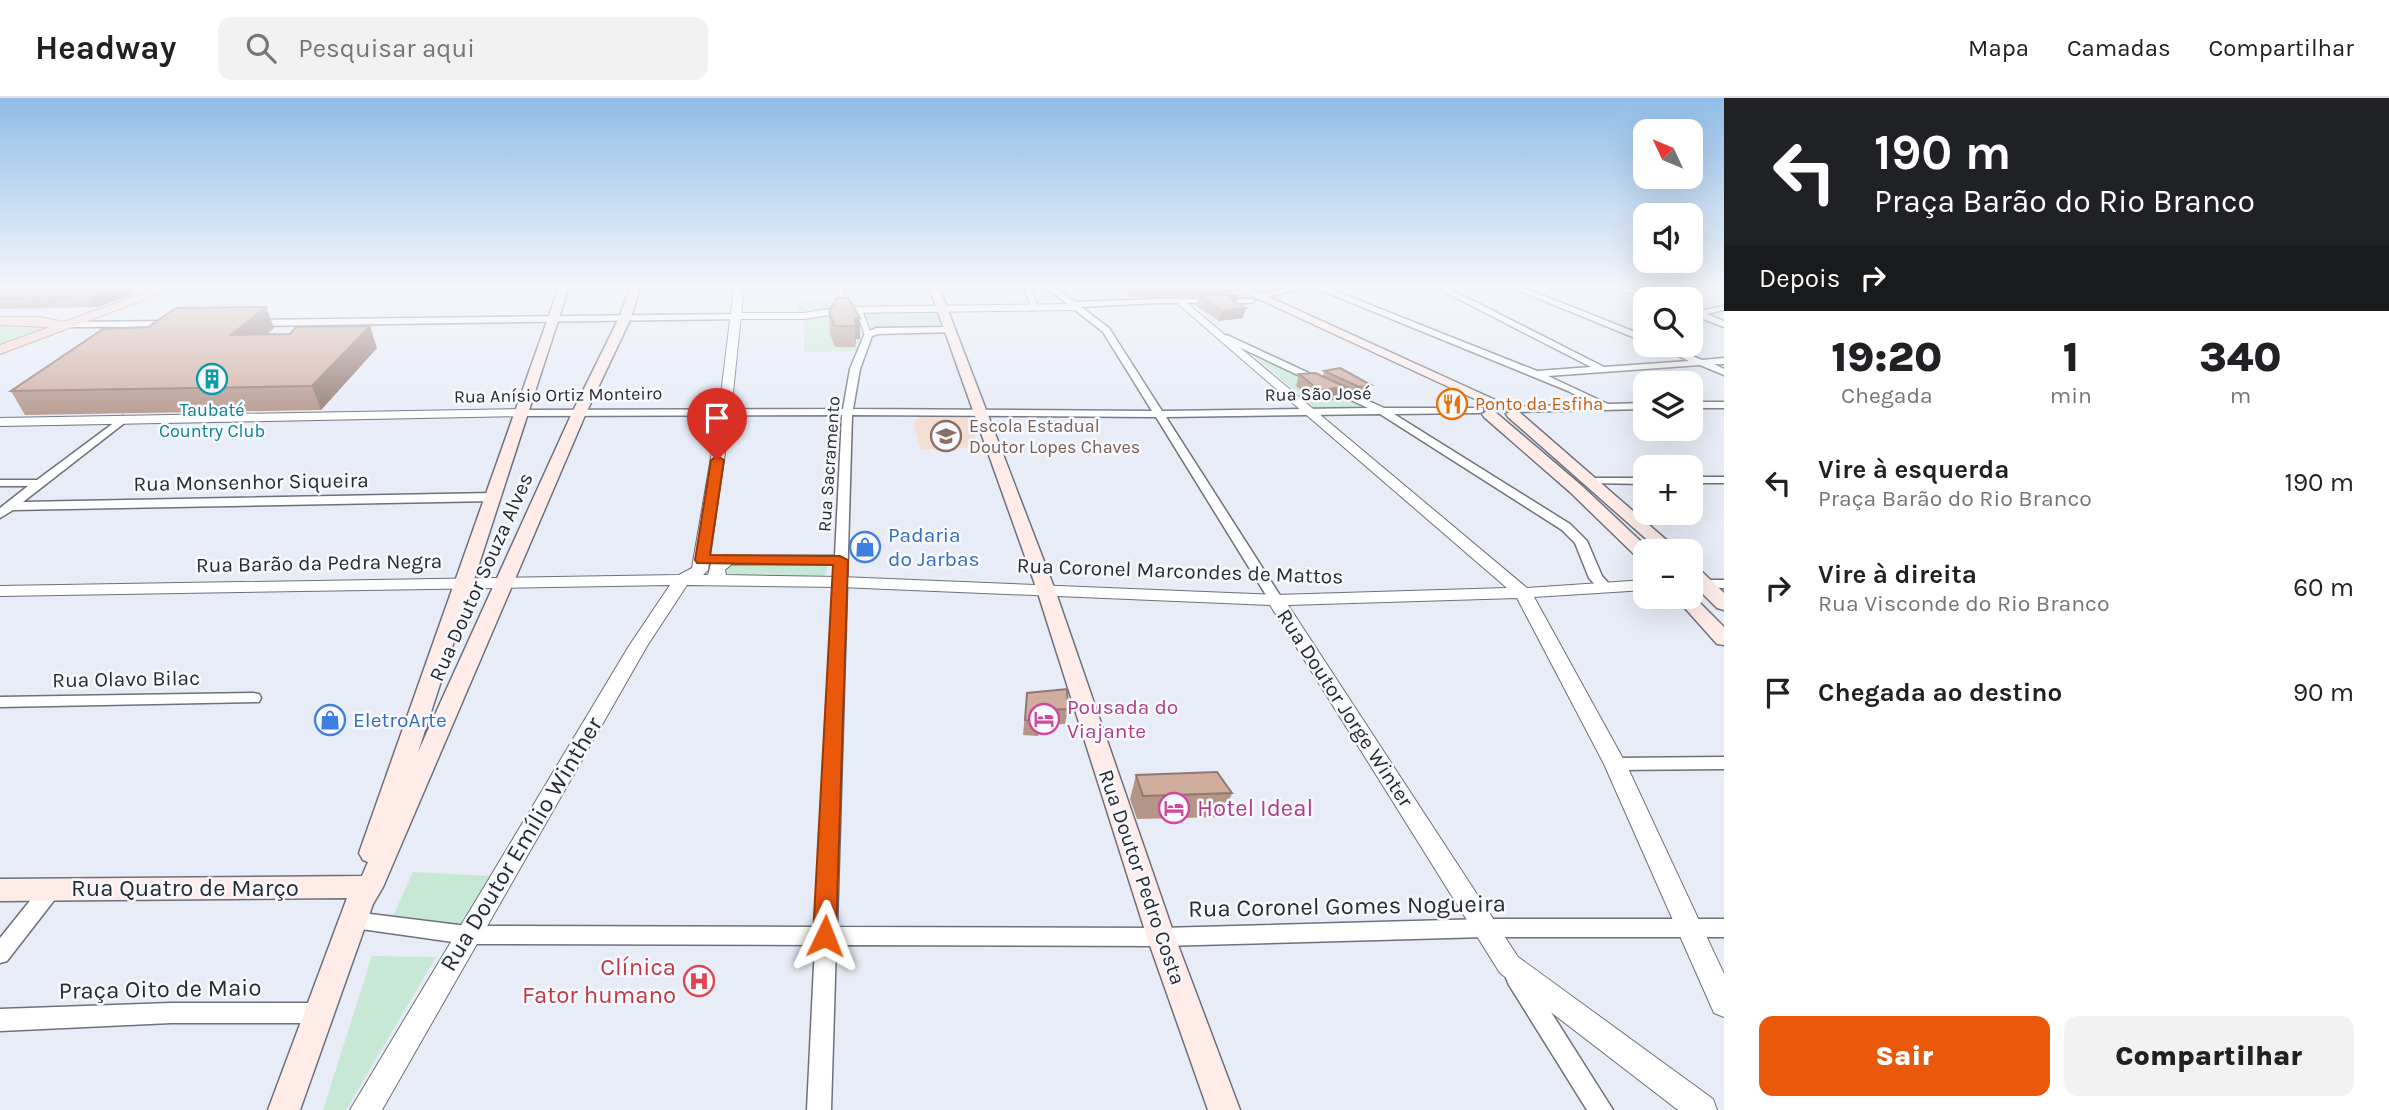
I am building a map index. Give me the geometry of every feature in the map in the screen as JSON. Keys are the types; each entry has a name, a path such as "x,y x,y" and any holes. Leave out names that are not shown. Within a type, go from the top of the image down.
{"main road":[{"path":"0,350 43,334"},
{"path":"284,1110 361,898 549,334"},
{"name":"Rua Doutor Souza Alves","path":"361,898 579,413 617,334"},
{"name":"Rua Doutor Pedro Costa","path":"951,334 1046,590 1161,937 1224,1110"},
{"path":"1321,334 1503,416 1512,412 1590,490 1633,541"},
{"path":"1339,334 1484,408 1590,490 1615,502 1657,539"},
{"path":"1715,584 1724,604"},
{"path":"463,592 477,595 500,592"},
{"path":"1696,609 1724,639"},
{"name":"Rua Quatro de Março","path":"0,890 52,888 361,898"}],"street":[{"path":"734,334 702,560 840,560"},
{"name":"Rua Doutor Jorge Winter","path":"1109,334 1601,1110"},
{"path":"1222,334 1523,593 1615,764 1692,928 1724,1004"},
{"path":"1434,334 1607,407"},
{"path":"1532,334 1603,370"},
{"name":"Rua Sacramento","path":"819,1110 847,413 858,359 868,335"},
{"path":"1227,338 1380,410 1566,527 1581,541 1596,578 1605,587"},
{"path":"1688,357 1724,372"},
{"path":"1533,374 1724,361"},
{"path":"1703,405 1723,405"},
{"path":"1512,412 1633,406"},
{"name":"Rua São José","path":"1158,414 1484,408"},
{"name":"Rua Anísio Ortiz Monteiro","path":"0,422 523,412 1158,414"},
{"path":"5,510 124,419"},
{"path":"1703,481 1721,482"},
{"path":"0,483 41,483"},
{"path":"1590,490 1633,483"},
{"name":"Rua Monsenhor Siqueira","path":"5,510 493,497"},
{"name":"Rua Doutor Emílio Winther","path":"365,1110 638,646 681,580 700,570 702,560"},
{"path":"721,580 716,574 717,568 728,560"},
{"path":"500,592 681,580"},
{"name":"Rua Coronel Marcondes de Mattos","path":"681,580 840,582 1276,600 1523,593 1633,586"},
{"name":"Rua Barão da Pedra Negra","path":"0,591 463,592"},
{"name":"Rua Olavo Bilac","path":"0,702 253,698"},
{"path":"1615,764 1724,763"},
{"path":"0,954 52,888"},
{"name":"Rua Quatro de Março","path":"361,898 467,935"},
{"name":"Rua Coronel Gomes Nogueira","path":"467,935 1161,937 1485,928 1724,928"},
{"path":"1509,965 1702,1110"},
{"name":"Praça Oito de Maio","path":"0,1020 171,1013 321,1013"}],"shaded area":[{"name":"Escola Estadual Doutor Lopes Chaves","path":"920,414 971,414 978,447 921,450 914,425"}],"green space":[{"path":"0,334 38,334 0,349"},
{"path":"804,334 863,334 856,351 804,352"},
{"path":"1247,350 1366,407 1316,409"},
{"path":"728,565 827,566 825,579 725,578"},
{"path":"413,872 489,876 459,929 391,921"},
{"path":"372,956 436,957 346,1110 323,1110"}],"building":[{"path":"95,334 362,334 312,386 11,391"},
{"path":"1340,368 1371,385 1359,387 1324,371"},
{"path":"1315,373 1346,387 1319,390 1299,374"},
{"path":"1067,689 1068,709 1045,710 1041,721 1025,720 1027,693"},
{"path":"1217,772 1232,793 1143,796 1136,775"}],"place":[{"name":"Taubaté Country Club","path":"212,379"},
{"name":"Ponto da Esfiha","path":"1452,404"},
{"name":"Escola Estadual Doutor Lopes Chaves","path":"946,436"},
{"name":"Padaria do Jarbas","path":"865,547"},
{"name":"Pousada do Viajante","path":"1044,719"},
{"name":"EletroArte","path":"330,720"},
{"name":"Hotel Ideal","path":"1174,808"},
{"name":"Clínica Fator humano","path":"699,981"}],"route":[{"path":"717,460 702,560 840,560 825,936"}]}
